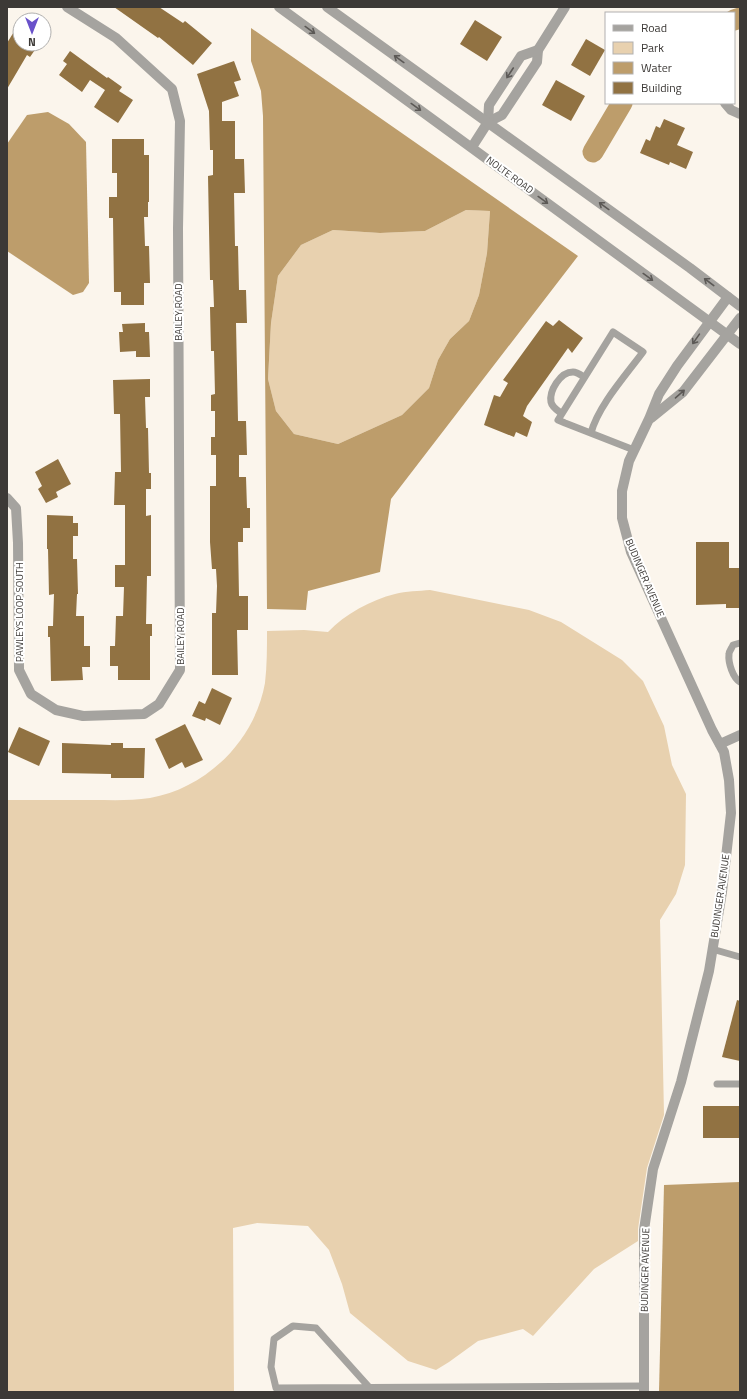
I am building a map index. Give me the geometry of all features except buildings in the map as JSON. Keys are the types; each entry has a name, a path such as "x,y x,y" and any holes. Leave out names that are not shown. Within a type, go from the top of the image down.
{"street":[{"name":"BAILEY ROAD","path":"66,7 116,38 172,89 180,121 178,244 180,670"},
{"name":"NOLTE ROAD","path":"279,7 740,344"},
{"path":"327,7 488,122 740,306"},
{"path":"488,122 502,115 537,62 538,50 565,7"},
{"path":"472,147 488,122 489,105 521,56 538,50"},
{"path":"726,104 731,110 740,114"},
{"name":"BUDINGER AVENUE","path":"644,1389 644,1230 653,1169 681,1082 709,970 722,892 731,813 729,780 724,752 712,730 631,552 622,518 622,490 628,461 649,419 659,394 677,366 728,297"},
{"name":"BUDINGER AVENUE","path":"649,419 683,392 740,318"},
{"name":"PAWLEYS LOOP SOUTH","path":"7,498 16,508 18,543 19,670 31,694 56,710 83,716 144,714 159,704 180,670"},
{"path":"720,744 740,735"}],"lane":[{"path":"591,433 594,422 643,352 612,332 558,420 634,450"},
{"path":"561,413 554,408 551,403 550,395 554,386 562,376 569,372 574,372 584,377"},
{"path":"740,643 734,645 729,654 731,668 736,680 740,682"},
{"path":"712,949 740,957"},
{"path":"717,1084 740,1084"},
{"path":"369,1387 316,1328 293,1326 274,1339 271,1367 276,1388 369,1387 393,1390 644,1389"}],"green space":[{"path":"466,210 490,211 487,253 479,295 469,321 450,339 438,360 429,388 402,415 338,444 294,434 276,411 268,379 271,323 278,276 301,245 333,230 380,233 425,231"},
{"path":"430,590 529,610 561,622 622,660 643,681 664,726 672,765 686,794 685,865 676,894 660,920 664,1115 647,1168 638,1229 638,1241 594,1269 533,1336 523,1329 478,1341 436,1370 408,1361 350,1313 342,1284 329,1250 308,1226 257,1223 233,1228 234,1392 7,1392 7,800 143,799 171,793 191,784 209,772 225,758 239,742 251,724 260,704 265,683 267,664 267,631 304,630 328,632 342,619 359,608 377,600 399,593"}],"water":[{"path":"251,28 578,256 391,499 380,572 308,591 306,610 267,609 263,116 261,91 251,61","holes":["466,210 490,211 487,253 479,295 469,321 450,339 438,360 429,388 402,415 338,444 294,434 276,411 268,379 271,323 278,276 301,245 333,230 380,233 425,231"]},
{"path":"48,112 69,124 86,142 89,283 83,292 73,295 7,251 7,144 27,115"},
{"path":"740,1182 740,1392 659,1392 664,1185"}],"waterway":[{"path":"735,20 740,18"},
{"path":"593,152 621,104"}]}
